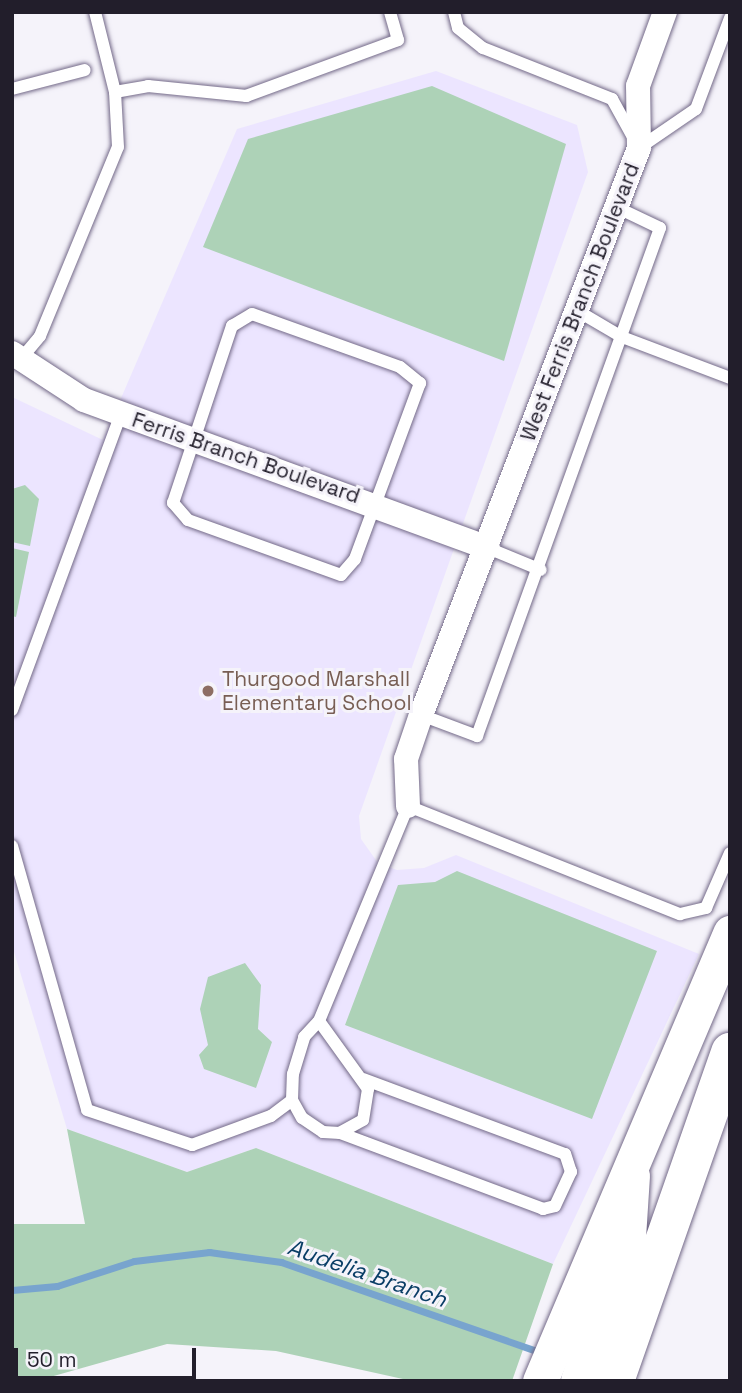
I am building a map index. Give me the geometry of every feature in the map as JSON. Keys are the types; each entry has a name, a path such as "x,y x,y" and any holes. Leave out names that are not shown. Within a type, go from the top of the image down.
{"highway":[{"path":"615,1381 730,1052"},
{"path":"580,1381 626,1253 631,1175"}],"main road":[{"path":"540,1381 631,1175 730,933"}],"street":[{"name":"West Ferris Branch Boulevard","path":"408,806 406,759 639,148 638,86 666,12"},
{"name":"Ferris Branch Boulevard","path":"16,357 121,414 197,437 488,548"}],"lane":[{"path":"16,357 40,336 118,147 115,92 94,12"},
{"path":"115,92 148,86 246,96 398,40 390,12"},
{"path":"454,12 458,28 483,48 612,99 639,148 696,109 730,19"},
{"path":"12,89 85,70"},
{"path":"421,715 477,736 541,570 660,228 617,207"},
{"path":"576,310 622,337 730,378"},
{"path":"252,314 400,367 420,383 375,503 355,559 341,575 188,520 173,503 232,326 252,314"},
{"path":"12,710 121,414"},
{"path":"488,548 541,570"},
{"path":"362,1079 565,1154 571,1172 555,1206 543,1209 340,1133 323,1132 302,1118 292,1100 304,1037 319,1021 408,806 680,914 706,908 730,853"},
{"path":"12,846 80,1100 87,1110 192,1144 271,1116 292,1100"},
{"path":"319,1021 368,1090 362,1120 340,1133"}],"shaded area":[{"name":"Thurgood Marshall Elementary School","path":"436,71 577,125 588,172 359,816 361,839 378,863 397,870 424,868 456,855 699,954 553,1264 256,1148 187,1172 67,1129 12,945 12,397 103,440 237,129"}],"green space":[{"path":"432,86 566,144 504,361 203,247 248,139"},
{"path":"25,485 39,499 30,546 12,542 12,489"},
{"path":"12,548 29,552 16,617 12,616"},
{"path":"457,871 657,951 592,1119 345,1025 398,885 435,882"},
{"path":"245,963 261,985 258,1029 272,1042 256,1088 204,1069 199,1055 208,1045 200,1009 208,977"},
{"path":"67,1129 187,1172 256,1148 553,1264 512,1381 412,1381 276,1351 167,1344 36,1381 12,1381 12,1224 85,1224"}],"waterway":[{"name":"Audelia Branch","path":"12,1290 57,1286 134,1261 209,1252 281,1262 540,1352"}],"place":[{"name":"Thurgood Marshall Elementary School","path":"208,691"}]}
